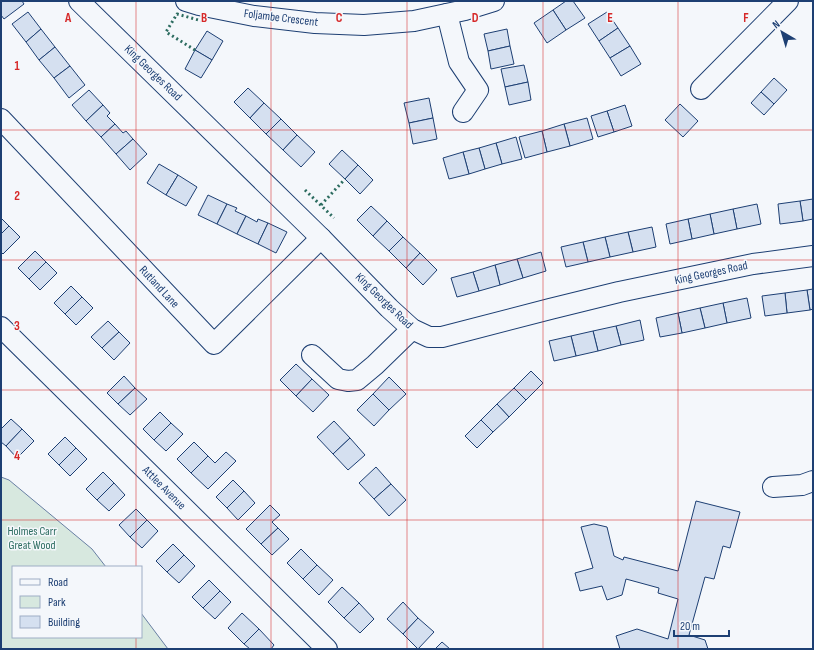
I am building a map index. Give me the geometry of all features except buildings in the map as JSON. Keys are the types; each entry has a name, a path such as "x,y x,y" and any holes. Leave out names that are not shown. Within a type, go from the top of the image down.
{"street":[{"name":"King Georges Road","path":"79,1 321,238 388,308 412,329 429,337 442,337 619,292 752,264 813,256"},
{"name":"Foljambe Crescent","path":"186,1 254,16 315,23 364,25 414,21 465,10 494,1"},
{"path":"701,89 788,1"},
{"path":"447,14 459,62 478,90 463,112"},
{"name":"Rutland Lane","path":"1,119 214,344 321,238"},
{"name":"Attlee Avenue","path":"1,327 327,649"},
{"path":"312,355 338,379 348,381 357,380 375,365 412,329"},
{"path":"773,487 802,485 813,481"}],"green space":[{"name":"Holmes Carr Great Wood","path":"1,477 9,480 92,549 105,566 12,566 12,638 142,638 142,614 168,649 1,649"}],"hedge":[{"path":"195,50 166,32 177,14 202,21"},
{"path":"321,205 345,179"},
{"path":"305,190 334,218"}]}
